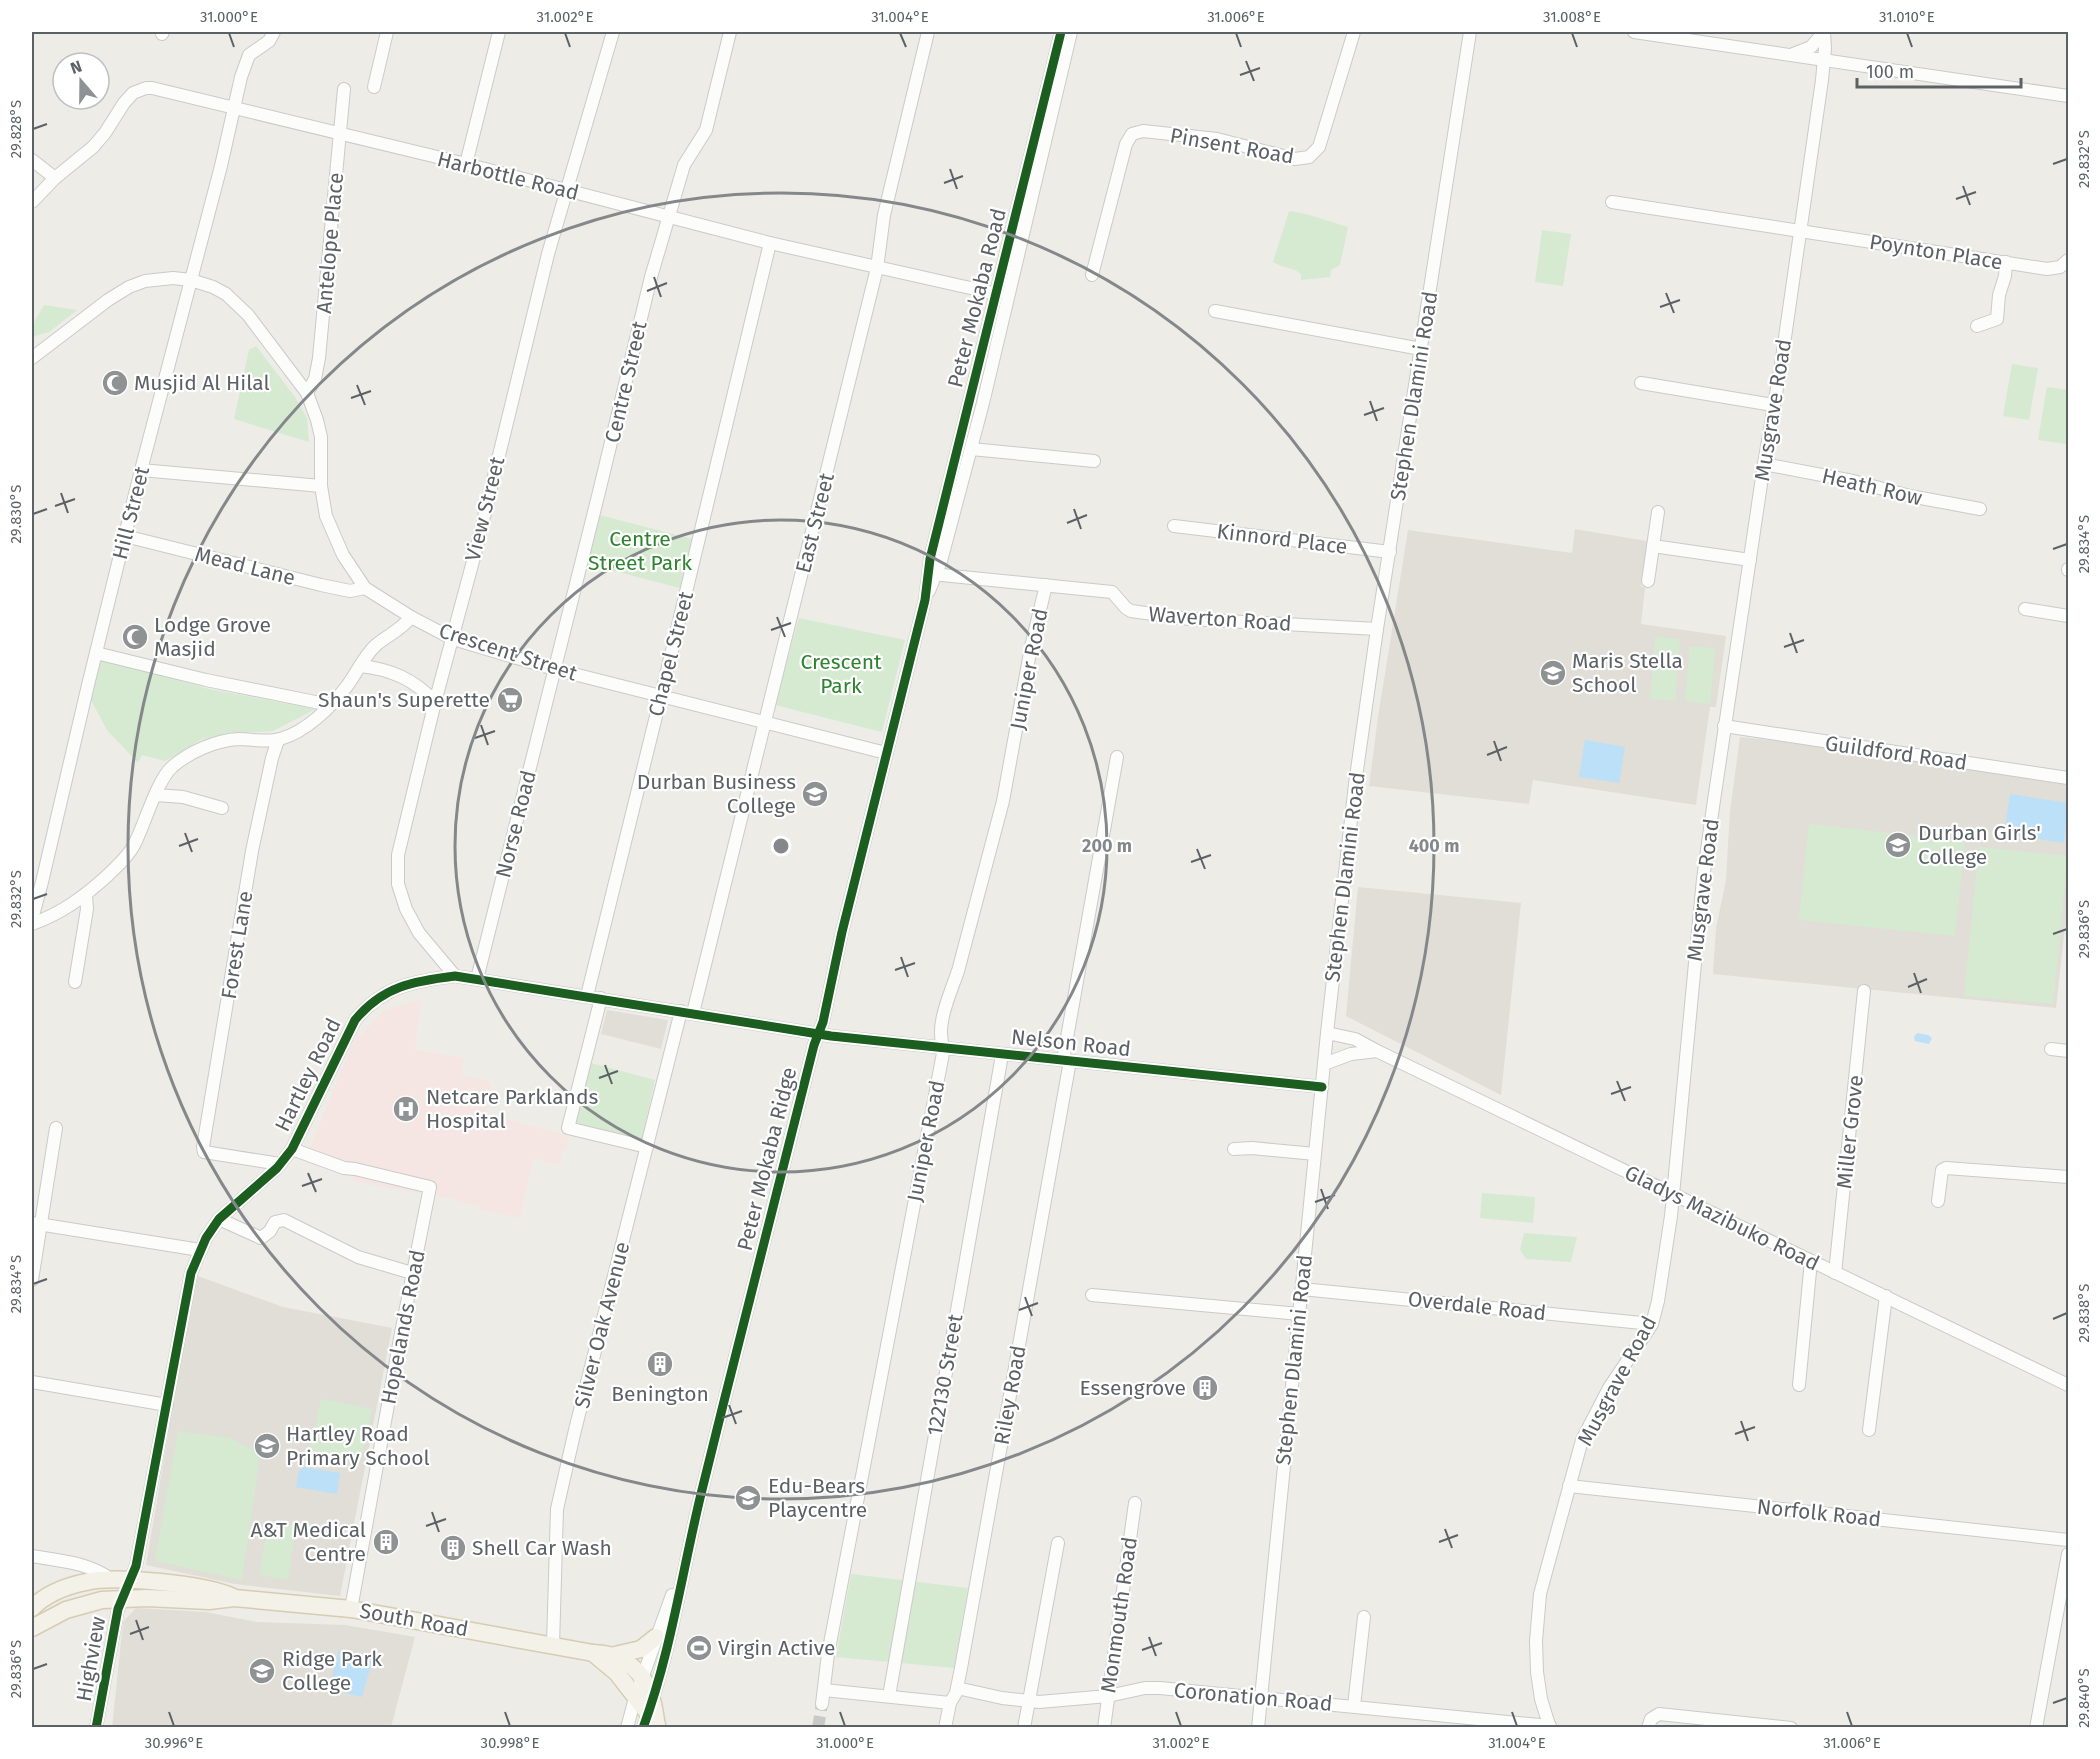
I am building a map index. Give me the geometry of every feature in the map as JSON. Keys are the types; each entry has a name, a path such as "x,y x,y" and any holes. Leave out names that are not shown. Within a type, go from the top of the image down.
{"main road":[{"name":"South Road","path":"121,1580 211,1589 234,1598"},
{"path":"32,1608 50,1595 68,1587 88,1581 121,1580"},
{"name":"South Road","path":"32,1628 66,1610 86,1603 121,1598 209,1601 234,1598 351,1609 593,1653 615,1655"},
{"path":"615,1655 641,1649 656,1637"},
{"name":"South Road","path":"593,1653 617,1673 652,1719"},
{"path":"615,1655 632,1666 643,1680 652,1719"}],"street":[{"name":"Hill Street","path":"32,919 141,470 246,60 252,51 269,41 274,32"},
{"path":"374,87 387,32"},
{"path":"465,164 499,32"},
{"name":"View Street","path":"455,976 411,920 398,884 398,855 548,254 613,32"},
{"name":"Centre Street","path":"554,669 651,277 684,165 706,130 730,32"},
{"name":"East Street","path":"687,1012 765,722 877,268 884,215 928,32"},
{"name":"Peter Mokaba Road","path":"933,574 970,449 997,294 1061,32"},
{"name":"Peter Mokaba Road","path":"933,574 1071,32"},
{"name":"Pinsent Road","path":"1092,275 1126,144 1132,134 1151,132 1217,139 1295,159 1309,157 1318,147 1354,32"},
{"name":"Stephen Dlamini Road","path":"1258,1728 1327,1033 1355,784 1470,32"},
{"path":"1634,32 2068,96"},
{"path":"1789,56 1810,47 1824,32"},
{"name":"Musgrave Road","path":"1550,1727 1538,1681 1536,1641 1540,1594 1582,1440 1609,1388 1652,1324 1658,1301 1672,1194 1703,879 1724,726 1800,232 1824,61 1824,32"},
{"name":"Harbottle Road","path":"55,178 93,147 133,93 152,88 465,164 770,243 997,294"},
{"name":"Antelope Place","path":"307,393 315,379 319,358 344,89"},
{"path":"32,160 55,178 32,202"},
{"name":"Poynton Place","path":"1612,202 2047,269 2060,267 2068,260"},
{"name":"Chapel Street","path":"587,996 662,696 770,243"},
{"path":"1977,326 1997,319 2006,262"},
{"name":"Crescent Street","path":"32,358 108,300 129,287 161,278 191,280 213,287 239,305 307,393 321,437 321,486 326,516 334,537 353,572 365,588 453,639 554,669 886,753"},
{"path":"1215,311 1421,349"},
{"path":"1641,383 1773,405"},
{"path":"970,449 1094,461"},
{"name":"Heath Row","path":"1764,464 1853,481 1910,496 1980,508"},
{"path":"141,470 321,486"},
{"path":"1648,581 1658,512"},
{"name":"Kinnord Place","path":"1174,526 1390,552"},
{"name":"Mead Lane","path":"125,536 321,585 350,591 365,588"},
{"path":"1653,546 1750,560"},
{"name":"Waverton Road","path":"933,574 1112,592 1126,608 1136,613 1189,619 1377,629"},
{"name":"Peter Mokaba Ridge","path":"652,1719 684,1566 818,1033 823,1022 842,932 933,574"},
{"name":"Juniper Road","path":"822,1704 830,1642 944,1048 940,1039 941,1028 962,960 1003,801 1031,647 1046,585"},
{"path":"2025,609 2068,616"},
{"path":"32,924 51,917 86,896 122,862 134,846 167,772 174,765 206,747 231,740 278,740 305,726 330,705 376,645 397,632 411,616"},
{"path":"96,653 206,680 330,705"},
{"path":"360,666 384,669 405,678 435,702"},
{"name":"Norse Road","path":"477,979 554,669"},
{"name":"Guildford Road","path":"1724,726 2068,778"},
{"name":"Forest Lane","path":"278,740 252,851 203,1147 204,1152 280,1164"},
{"name":"Riley Road","path":"945,1728 950,1703 957,1688 1117,757"},
{"path":"156,795 183,797 222,808"},
{"path":"75,982 87,909 86,896"},
{"name":"Hartley Road","path":"121,1580 136,1566 191,1273 200,1250 219,1219 280,1164 292,1149 343,1042 355,1020 367,1005 388,992 413,983 455,976 818,1033"},
{"name":"Miller Grove","path":"1835,1273 1864,991"},
{"path":"601,998 568,1128 647,1147"},
{"name":"Silver Oak Avenue","path":"553,1644 557,1509 647,1147 687,1012"},
{"name":"Nelson Road","path":"818,1033 1002,1055 1322,1087"},
{"name":"Gladys Mazibuko Road","path":"1327,1033 1355,1039 1377,1052 2068,1384"},
{"path":"2051,1049 2068,1051"},
{"path":"1324,1064 1351,1054 1377,1052"},
{"name":"122130 Street","path":"889,1696 1002,1055"},
{"path":"32,1280 36,1224 56,1128"},
{"path":"1234,1149 1252,1148 1315,1154"},
{"name":"Hopelands Road","path":"292,1149 344,1168 430,1187 412,1273 351,1609"},
{"path":"1938,1201 1942,1170 1946,1168 2068,1177"},
{"path":"219,1219 261,1238 270,1231 275,1222 284,1220 358,1257 412,1273"},
{"path":"36,1224 200,1250"},
{"path":"1799,1385 1811,1261"},
{"name":"Overdale Road","path":"1302,1289 1652,1324"},
{"path":"1092,1295 1299,1314"},
{"path":"1869,1430 1886,1296"},
{"path":"32,1382 166,1405"},
{"name":"Norfolk Road","path":"1569,1486 2068,1540"},
{"name":"Monmouth Road","path":"1104,1728 1135,1503"},
{"path":"1024,1728 1058,1543"},
{"path":"2036,1728 2064,1603 2068,1554"},
{"name":"South Road","path":"32,1556 85,1565 121,1580"},
{"name":"Peter Mokaba Ridge","path":"627,1728 656,1637 684,1566"},
{"name":"Highview","path":"96,1728 121,1598 121,1580"},
{"path":"1354,1706 1364,1617"},
{"name":"Coronation Road","path":"957,1688 1029,1701 1108,1695 1144,1688 1160,1688 1550,1727"},
{"path":"824,1690 950,1703"},
{"path":"1648,1728 1651,1719 1659,1714 1791,1728"}],"shaded area":[{"name":"Maris Stella School","path":"1575,529 1647,541 1641,586 1645,588 1641,624 1726,636 1716,707 1710,707 1696,805 1533,780 1529,804 1369,786 1408,530 1572,553"},
{"name":"Durban Girls' College","path":"1740,737 1822,745 2068,785 2068,927 2065,927 2056,1008 1713,974 1716,928 1726,880 1730,811"},
{"path":"1358,887 1521,903 1501,1095 1346,1016"},
{"name":"Netcare Parklands Hospital","path":"421,1000 415,1050 464,1058 462,1076 488,1080 487,1082 491,1083 486,1119 493,1120 494,1116 569,1136 562,1152 560,1165 533,1158 520,1218 479,1209 480,1206 453,1199 354,1182 350,1165 309,1150 356,1035 362,1034 383,1011"},
{"path":"607,1010 668,1020 661,1049 601,1034"},
{"name":"Hartley Road Primary School","path":"195,1275 283,1307 392,1328 340,1596 235,1584 146,1565"},
{"name":"Ridge Park College","path":"136,1608 205,1612 257,1622 345,1625 415,1637 391,1727 112,1728 123,1622"}],"green space":[{"path":"1289,211 1348,227 1340,265 1331,270 1330,277 1301,280 1301,274 1298,272 1273,262"},
{"path":"1542,230 1571,234 1563,286 1535,282"},
{"path":"44,305 77,310 49,332 32,337 32,326"},
{"path":"256,346 295,397 307,418 309,442 234,419 249,350"},
{"path":"2012,364 2038,368 2029,420 2003,416"},
{"path":"2047,387 2068,390 2066,444 2038,440"},
{"name":"Centre Street Park","path":"599,515 693,539 680,588 587,564"},
{"name":"Crescent Park","path":"799,618 905,640 882,732 775,705"},
{"path":"1655,637 1680,639 1675,701 1650,699"},
{"path":"1690,646 1715,648 1710,704 1685,701"},
{"path":"101,659 209,689 316,709 273,731 225,734 202,739 165,761 142,755 138,763 107,730 91,700"},
{"path":"1809,824 1965,841 1955,936 1799,920"},
{"path":"1979,847 2068,856 2053,1004 1964,996"},
{"path":"591,1063 655,1080 642,1139 576,1123"},
{"path":"1482,1193 1535,1197 1533,1223 1480,1218"},
{"path":"1524,1233 1577,1237 1571,1262 1526,1259 1520,1250"},
{"path":"321,1399 372,1409 361,1460 310,1449"},
{"path":"178,1431 229,1438 260,1453 242,1580 155,1561"},
{"path":"268,1523 296,1526 288,1580 259,1575"},
{"path":"851,1574 968,1588 954,1668 836,1657"}],"water":[{"path":"1585,740 1625,747 1619,783 1579,777"},
{"path":"2010,794 2068,803 2064,843 2004,834"},
{"path":"1917,1033 1932,1038 1929,1044 1915,1041 1914,1037"},
{"path":"303,1467 340,1473 337,1494 296,1487 299,1471"},
{"path":"339,1650 373,1658 362,1697 329,1689"}],"tunnel":[{"path":"818,1728 822,1704"}],"cycle path":[{"path":"643,1728 661,1670 701,1494 814,1045 823,1022 842,932 925,600 930,559 1061,32"},
{"path":"96,1728 118,1609 136,1566 191,1273 206,1238 219,1219 277,1168 292,1149 355,1020 388,992 413,983 455,976 831,1036 1322,1087"}],"place":[{"name":"Musjid Al Hilal","path":"115,383"},
{"name":"Lodge Grove Masjid","path":"135,637"},
{"name":"Maris Stella School","path":"1553,673"},
{"name":"Shaun's Superette","path":"510,700"},
{"name":"Durban Business College","path":"815,794"},
{"name":"Durban Girls' College","path":"1898,845"},
{"name":"Netcare Parklands Hospital","path":"406,1109"},
{"name":"Benington","path":"660,1364"},
{"name":"Essengrove","path":"1205,1388"},
{"name":"Hartley Road Primary School","path":"267,1446"},
{"name":"Edu-Bears Playcentre","path":"748,1498"},
{"name":"A&T Medical Centre","path":"386,1542"},
{"name":"Shell Car Wash","path":"453,1548"},
{"name":"Virgin Active","path":"699,1648"},
{"name":"Ridge Park College","path":"262,1671"}]}
